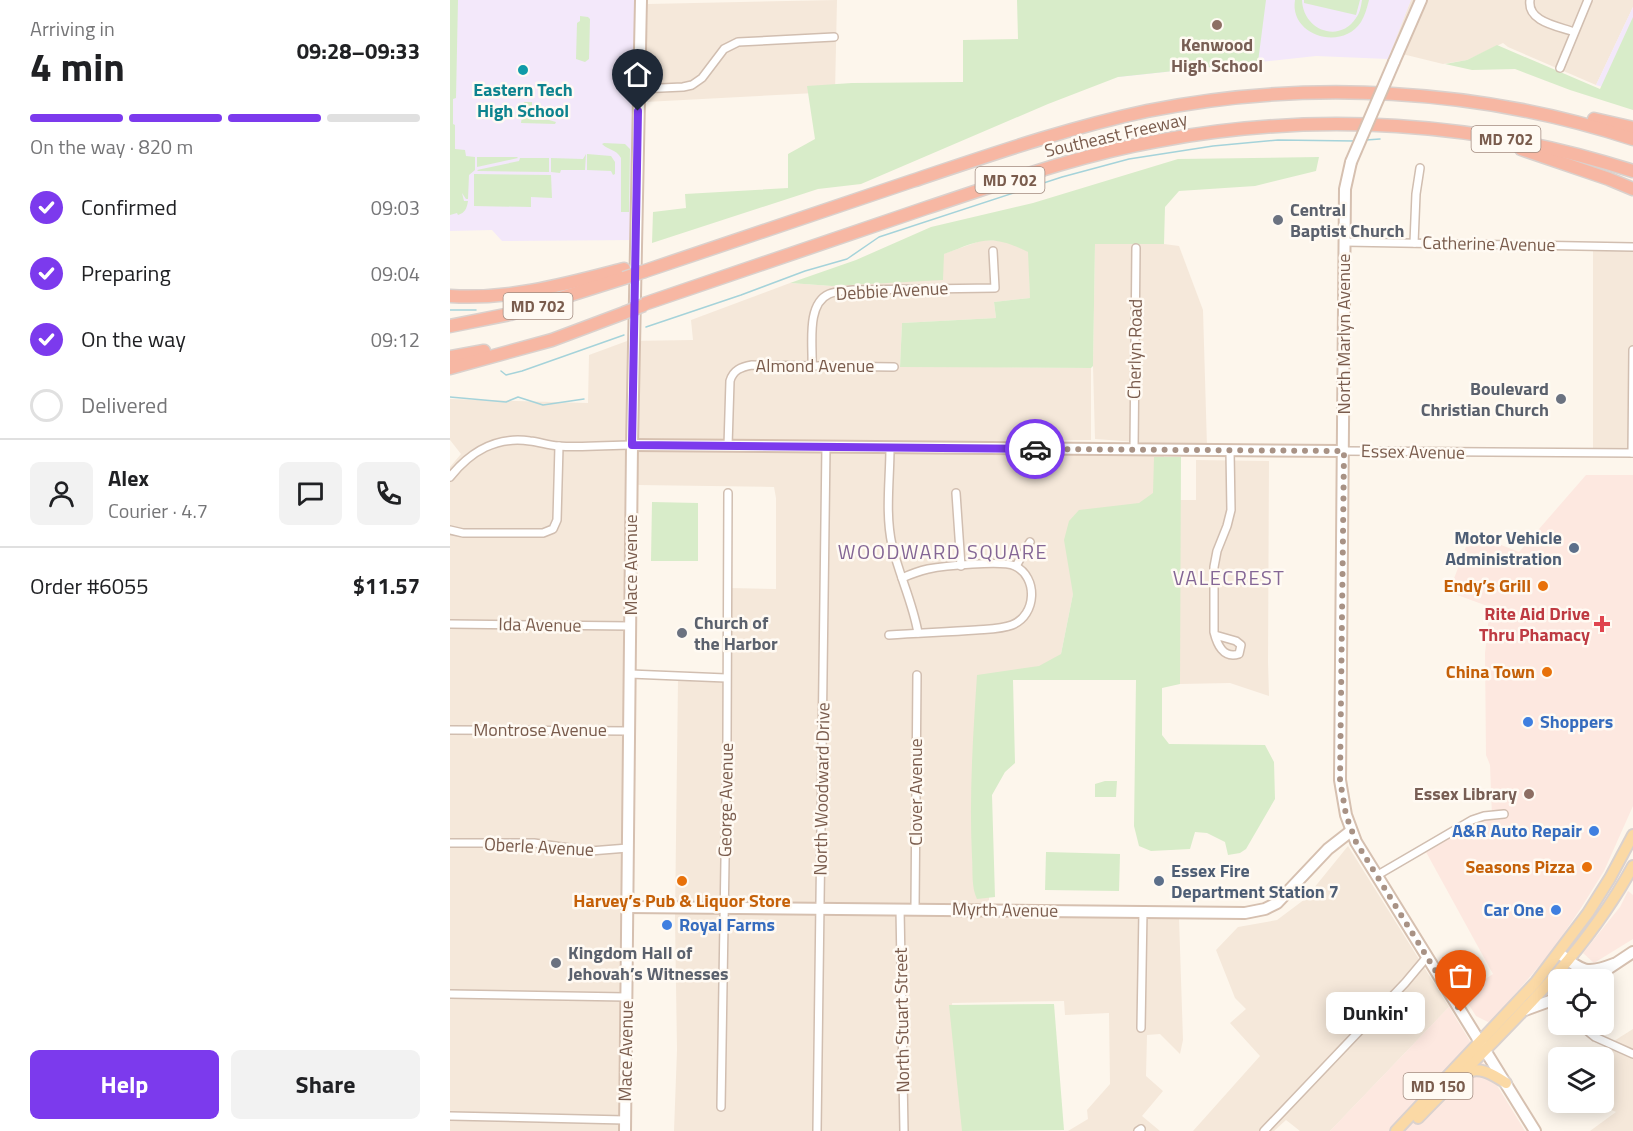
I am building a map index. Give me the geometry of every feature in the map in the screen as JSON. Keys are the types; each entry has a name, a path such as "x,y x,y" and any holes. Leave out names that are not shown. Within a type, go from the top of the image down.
{"highway":[{"name":"Southeast Freeway","path":"624,274 724,244 1034,140 1117,118 1184,105 1257,96 1330,93 1385,94 1468,102 1527,112 1633,139"},
{"path":"1385,94 1499,100 1633,129"},
{"path":"1375,124 1452,134 1522,149 1609,178 1633,189"},
{"name":"Southeast Freeway","path":"450,357 540,338 624,312 1007,181 1123,148 1189,135 1260,126 1375,124 1486,135 1566,151 1633,171"},
{"path":"450,296 480,297 517,294 624,274"},
{"name":"MD 702","path":"450,326 542,305 624,274"},
{"path":"450,368 552,340 624,312"}],"main road":[{"name":"MD 150","path":"1396,1131 1482,1045 1525,1010 1564,956 1633,835"},
{"name":"MD 150","path":"1405,1131 1457,1077 1506,1016 1564,956 1617,895 1633,866"},
{"path":"1457,1077 1476,1069 1506,1083"}],"street":[{"name":"Mace Avenue","path":"625,1125 632,445 641,0"},
{"name":"North Marlyn Avenue","path":"1421,0 1351,162 1345,189 1340,780 1343,803 1351,831 1426,958 1535,1131"},
{"path":"1530,0 1530,8 1537,18 1574,32"},
{"path":"1560,68 1588,0"},
{"path":"639,88 692,85 702,78 724,50 738,42 834,36"},
{"path":"1414,243 1416,194 1420,168"},
{"name":"Catherine Avenue","path":"1345,242 1633,246"},
{"name":"Cherlyn Road","path":"1134,449 1137,248"},
{"name":"Debbie Avenue","path":"812,365 814,314 818,303 826,295 853,290 995,288 993,251"},
{"path":"1632,453 1633,350"},
{"name":"Almond Avenue","path":"728,446 730,381 737,369 752,365 894,367"},
{"name":"Essex Avenue","path":"450,477 469,456 492,443 518,440 559,446 1632,453"},
{"path":"450,530 543,533 555,528 559,446"},
{"name":"North Woodward Drive","path":"818,1131 826,446"},
{"path":"890,448 890,528 895,555 913,608 918,633"},
{"path":"1215,635 1214,567 1231,510 1230,451"},
{"name":"George Avenue","path":"721,1107 728,493"},
{"path":"956,493 961,566"},
{"path":"1016,566 1030,542"},
{"path":"890,635 998,628 1018,622 1026,614 1032,595 1027,577 1016,566 1004,564 930,568 902,578"},
{"name":"Ida Avenue","path":"450,624 631,626"},
{"path":"630,674 726,678"},
{"name":"Clover Avenue","path":"915,909 917,675"},
{"name":"Montrose Avenue","path":"450,730 629,731"},
{"path":"1376,876 1472,820 1504,814"},
{"name":"Myrth Avenue","path":"627,907 1143,910 1245,913 1265,909 1285,896 1328,849 1351,831"},
{"name":"Oberle Avenue","path":"450,843 534,843 591,852 628,848"},
{"name":"North Stuart Street","path":"900,909 904,1131"},
{"path":"1141,1028 1143,910"},
{"path":"1607,969 1633,952"},
{"path":"1564,956 1579,968 1590,971 1614,964"},
{"path":"1264,1131 1426,958"},
{"path":"450,994 627,997"},
{"path":"1525,1010 1548,1002"},
{"path":"1593,1035 1633,1054"},
{"path":"450,1116 625,1125"}],"shaded area":[{"path":"450,0 641,0 636,240 502,241 492,230 450,231"},
{"path":"837,0 835,92 645,102 648,4"},
{"name":"Kenwood High School","path":"1034,0 1411,0 1388,59 1316,56 1118,77"},
{"path":"1411,0 1633,0 1633,7 1596,85 1503,43 1467,60 1443,64 1390,51"},
{"path":"1633,7 1633,97 1596,85"},
{"path":"983,240 1006,241 1029,252 1030,298 994,302 996,318 902,323 900,366 1091,368 1091,440 903,442 625,438 620,1131 450,1131 450,467 461,454 450,440 450,399 588,403 589,355 627,341 693,340 691,320 790,283 832,286 943,279 943,254"},
{"path":"1593,242 1633,243 1633,457 1593,457"},
{"path":"1095,244 1179,246 1203,310 1207,447 1095,439 1093,366"},
{"path":"638,451 1164,454 1163,510 1073,594 1061,654 1059,680 989,680 989,917 1179,918 1183,1040 1180,1054 1160,1034 1147,1035 1146,1076 1163,1091 1142,1116 1160,1131 1068,1131 1088,1119 1087,1110 1110,1084 1109,1013 1065,1015 1064,1001 952,1003 963,1131 674,1131 677,1050 675,919 678,679 731,680 730,588 776,589 776,498 774,487 638,485"},
{"path":"1196,460 1269,461 1269,696 1230,683 1180,684 1180,500 1196,500"},
{"path":"1586,475 1633,475 1633,806 1604,871 1581,908 1552,951 1494,1019 1488,1022 1476,1016 1462,994 1493,974 1426,852 1463,828 1492,817 1490,765 1486,755 1485,653 1490,607 1449,592 1471,533 1519,552"},
{"path":"1348,846 1449,1007 1330,1131 1300,1131 1286,1120 1274,1131 1193,1131 1260,1056 1230,1023 1246,1009 1235,998 1216,950 1238,927 1277,920 1305,899"},
{"path":"1628,891 1633,895 1633,939 1594,963 1583,953 1620,907"},
{"path":"1449,1007 1525,1131 1330,1131"},
{"path":"1633,1029 1633,1131 1590,1131 1616,1112 1614,1111 1614,1047 1604,1047"}],"green space":[{"path":"450,0 458,0 456,98 453,99 455,149 465,150 466,156 475,157 475,170 469,175 468,199 462,193 464,201 468,201 467,206 464,212 458,215 457,213 450,215"},
{"path":"1017,0 1266,0 1258,62 1118,77 1048,104 861,184 818,189 652,243 653,212 686,208 685,194 788,188 788,154 815,139 807,86 852,83 963,82 963,40 1018,39"},
{"path":"1295,0 1302,0 1308,19 1315,26 1332,32 1349,26 1358,14 1362,0 1369,0 1361,22 1352,31 1341,36 1330,37 1308,30 1300,22 1295,12"},
{"path":"1304,0 1360,0 1356,15 1304,3"},
{"path":"580,16 590,19 589,59 585,62 576,59 577,23 580,21"},
{"path":"1633,17 1633,110 1515,69 1472,70 1445,64 1467,60 1497,45 1600,89"},
{"path":"524,102 532,102 532,120 549,120 556,122 555,124 521,123"},
{"path":"602,144 625,144 630,149 629,212 621,212 621,158"},
{"path":"586,154 585,170 551,172 551,158 583,159"},
{"path":"587,154 611,156 615,162 615,174 613,175 611,171 587,170"},
{"path":"477,157 517,157 518,158 477,167"},
{"path":"1319,157 1316,171 1255,186 1179,191 1165,207 1164,244 1095,244 1093,366 1091,368 900,367 902,323 996,318 994,302 1030,298 1028,252 1004,242 977,242 944,254 943,280 832,286 790,283 856,260 931,227 1033,203 1178,159"},
{"path":"520,158 549,158 549,172 477,170 519,161"},
{"path":"474,174 551,175 552,198 531,197 531,207 474,206"},
{"path":"1154,457 1181,457 1180,684 1162,688 1162,735 1169,744 1265,745 1274,762 1275,799 1246,849 1240,853 1228,855 1225,842 1207,833 1195,832 1190,849 1151,851 1139,846 1134,826 1136,680 1013,680 1015,763 1005,772 992,795 995,897 977,899 973,878 971,811 977,675 1039,666 1061,654 1073,594 1064,540 1069,521 1079,510 1139,503 1153,493"},
{"path":"652,502 698,503 698,561 651,561"},
{"path":"1117,781 1116,797 1095,797 1095,784"},
{"path":"1046,852 1120,854 1119,891 1045,890"},
{"path":"1054,1004 1064,1130 962,1131 949,1005"}],"waterway":[{"path":"1366,140 1380,139"},
{"path":"646,327 805,271 847,259 879,237 1062,177 1129,159 1213,146 1278,140 1355,141"},
{"path":"450,310 476,310"},
{"path":"501,371 506,375 522,371 624,335"},
{"path":"450,397 506,402 518,397 543,405 584,399"}],"way so far":[{"path":"1035,449 1344,451 1340,780 1343,803 1356,842 1461,1012"}],"place":[{"name":"Kenwood High School","path":"1217,25"},
{"name":"Eastern Tech High School","path":"523,70"},
{"name":"Central Baptist Church","path":"1278,220"},
{"name":"Boulevard Christian Church","path":"1561,399"},
{"name":"Motor Vehicle Administration","path":"1574,548"},
{"name":"Endy’s Grill","path":"1543,586"},
{"name":"Rite Aid Drive Thru Phamacy","path":"1602,624"},
{"name":"Church of the Harbor","path":"682,633"},
{"name":"China Town","path":"1547,672"},
{"name":"Shoppers","path":"1528,722"},
{"name":"Essex Library","path":"1529,794"},
{"name":"A&R Auto Repair","path":"1594,831"},
{"name":"Seasons Pizza","path":"1587,867"},
{"name":"Harvey’s Pub & Liquor Store","path":"682,881"},
{"name":"Essex Fire Department Station 7","path":"1159,881"},
{"name":"Car One","path":"1556,910"},
{"name":"Royal Farms","path":"667,925"},
{"name":"Kingdom Hall of Jehovah’s Witnesses","path":"556,963"},
{"name":"Dunkin'","path":"1461,1012"}],"district":[{"name":"WOODWARD SQUARE","path":"943,552"},
{"name":"VALECREST","path":"1229,578"}],"route":[{"path":"638,111 632,445 1035,449"}]}
